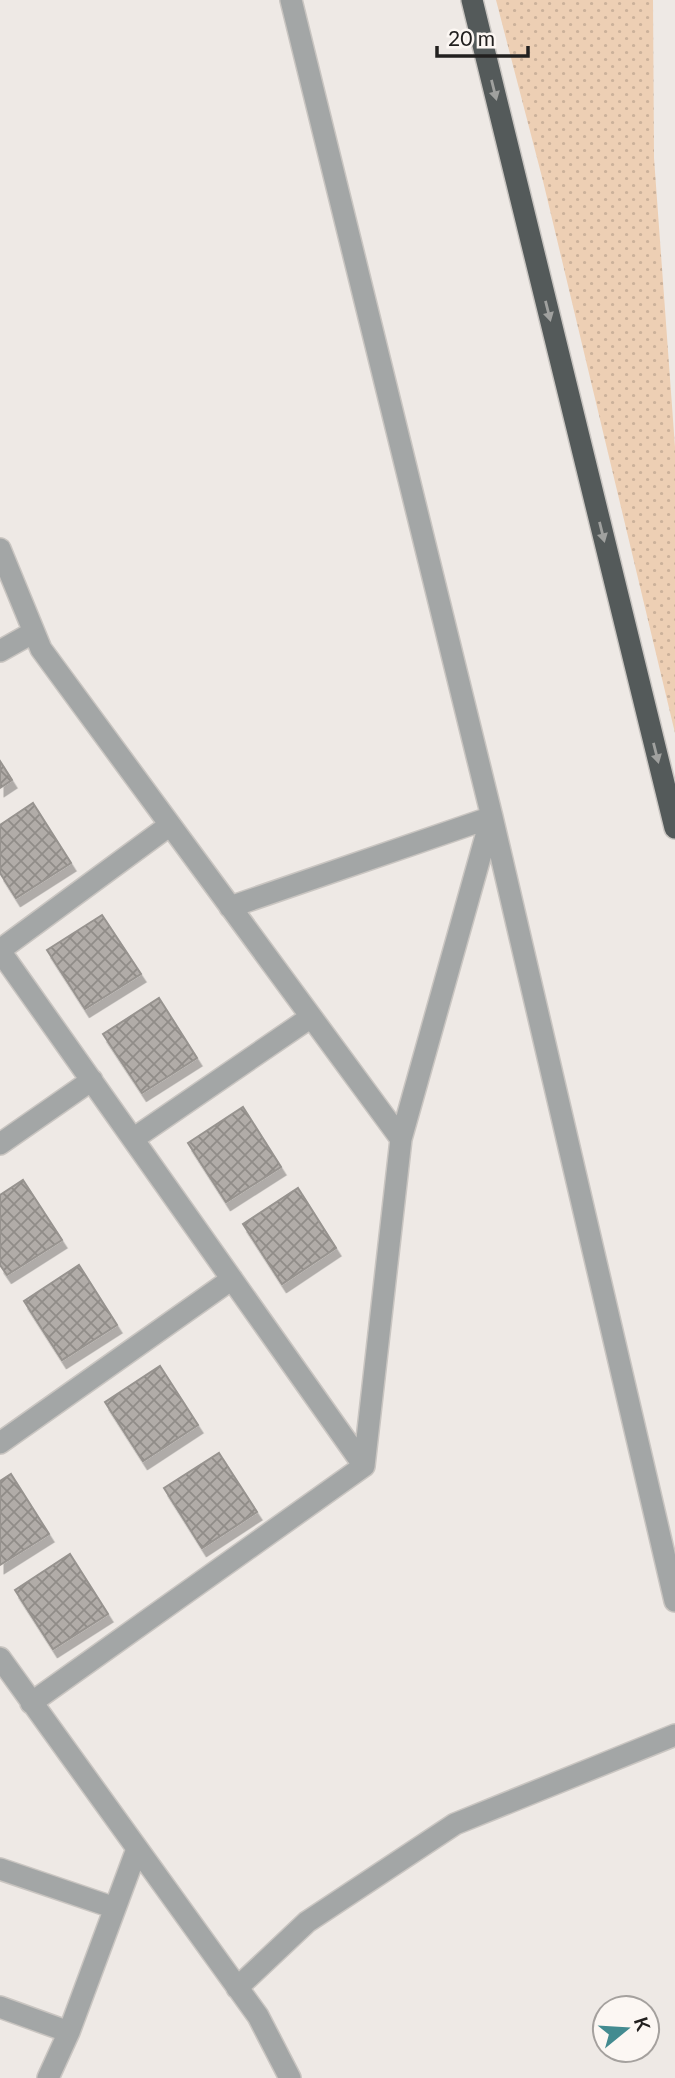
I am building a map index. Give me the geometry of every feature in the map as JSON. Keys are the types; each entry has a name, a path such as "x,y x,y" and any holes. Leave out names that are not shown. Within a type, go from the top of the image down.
{"highway":[{"path":"472,0 675,828"}],"street":[{"path":"291,0 492,817 675,1601"},
{"path":"0,549 41,649 401,1139"},
{"path":"0,651 34,632"},
{"path":"230,907 492,817"},
{"path":"31,1703 365,1466 401,1139 492,817"},
{"path":"170,825 0,951 365,1466"},
{"path":"133,1139 311,1017"},
{"path":"0,1144 92,1080"},
{"path":"0,1443 232,1279"},
{"path":"0,1658 258,2016 290,2078"},
{"path":"237,1988 307,1922 456,1824 675,1735"},
{"path":"48,2078 69,2032 137,1849"},
{"path":"0,1869 115,1908"},
{"path":"0,2007 69,2032"}],"shaded area":[{"path":"496,0 653,0 654,158 675,447 675,733 543,181"}],"building":[{"path":"0,761 12,780 0,788"},
{"path":"33,803 71,863 16,898 0,873 0,825"},
{"path":"102,915 141,974 85,1009 47,950"},
{"path":"159,998 197,1058 142,1093 103,1034"},
{"path":"243,1107 281,1167 226,1202 188,1143"},
{"path":"23,1180 62,1240 7,1275 0,1265 0,1195"},
{"path":"298,1188 336,1248 282,1284 243,1224"},
{"path":"79,1265 117,1325 62,1360 24,1301"},
{"path":"160,1366 198,1425 143,1461 105,1402"},
{"path":"219,1453 257,1512 202,1548 164,1488"},
{"path":"11,1474 49,1534 0,1565 0,1481"},
{"path":"70,1554 108,1614 53,1649 15,1590"}]}
